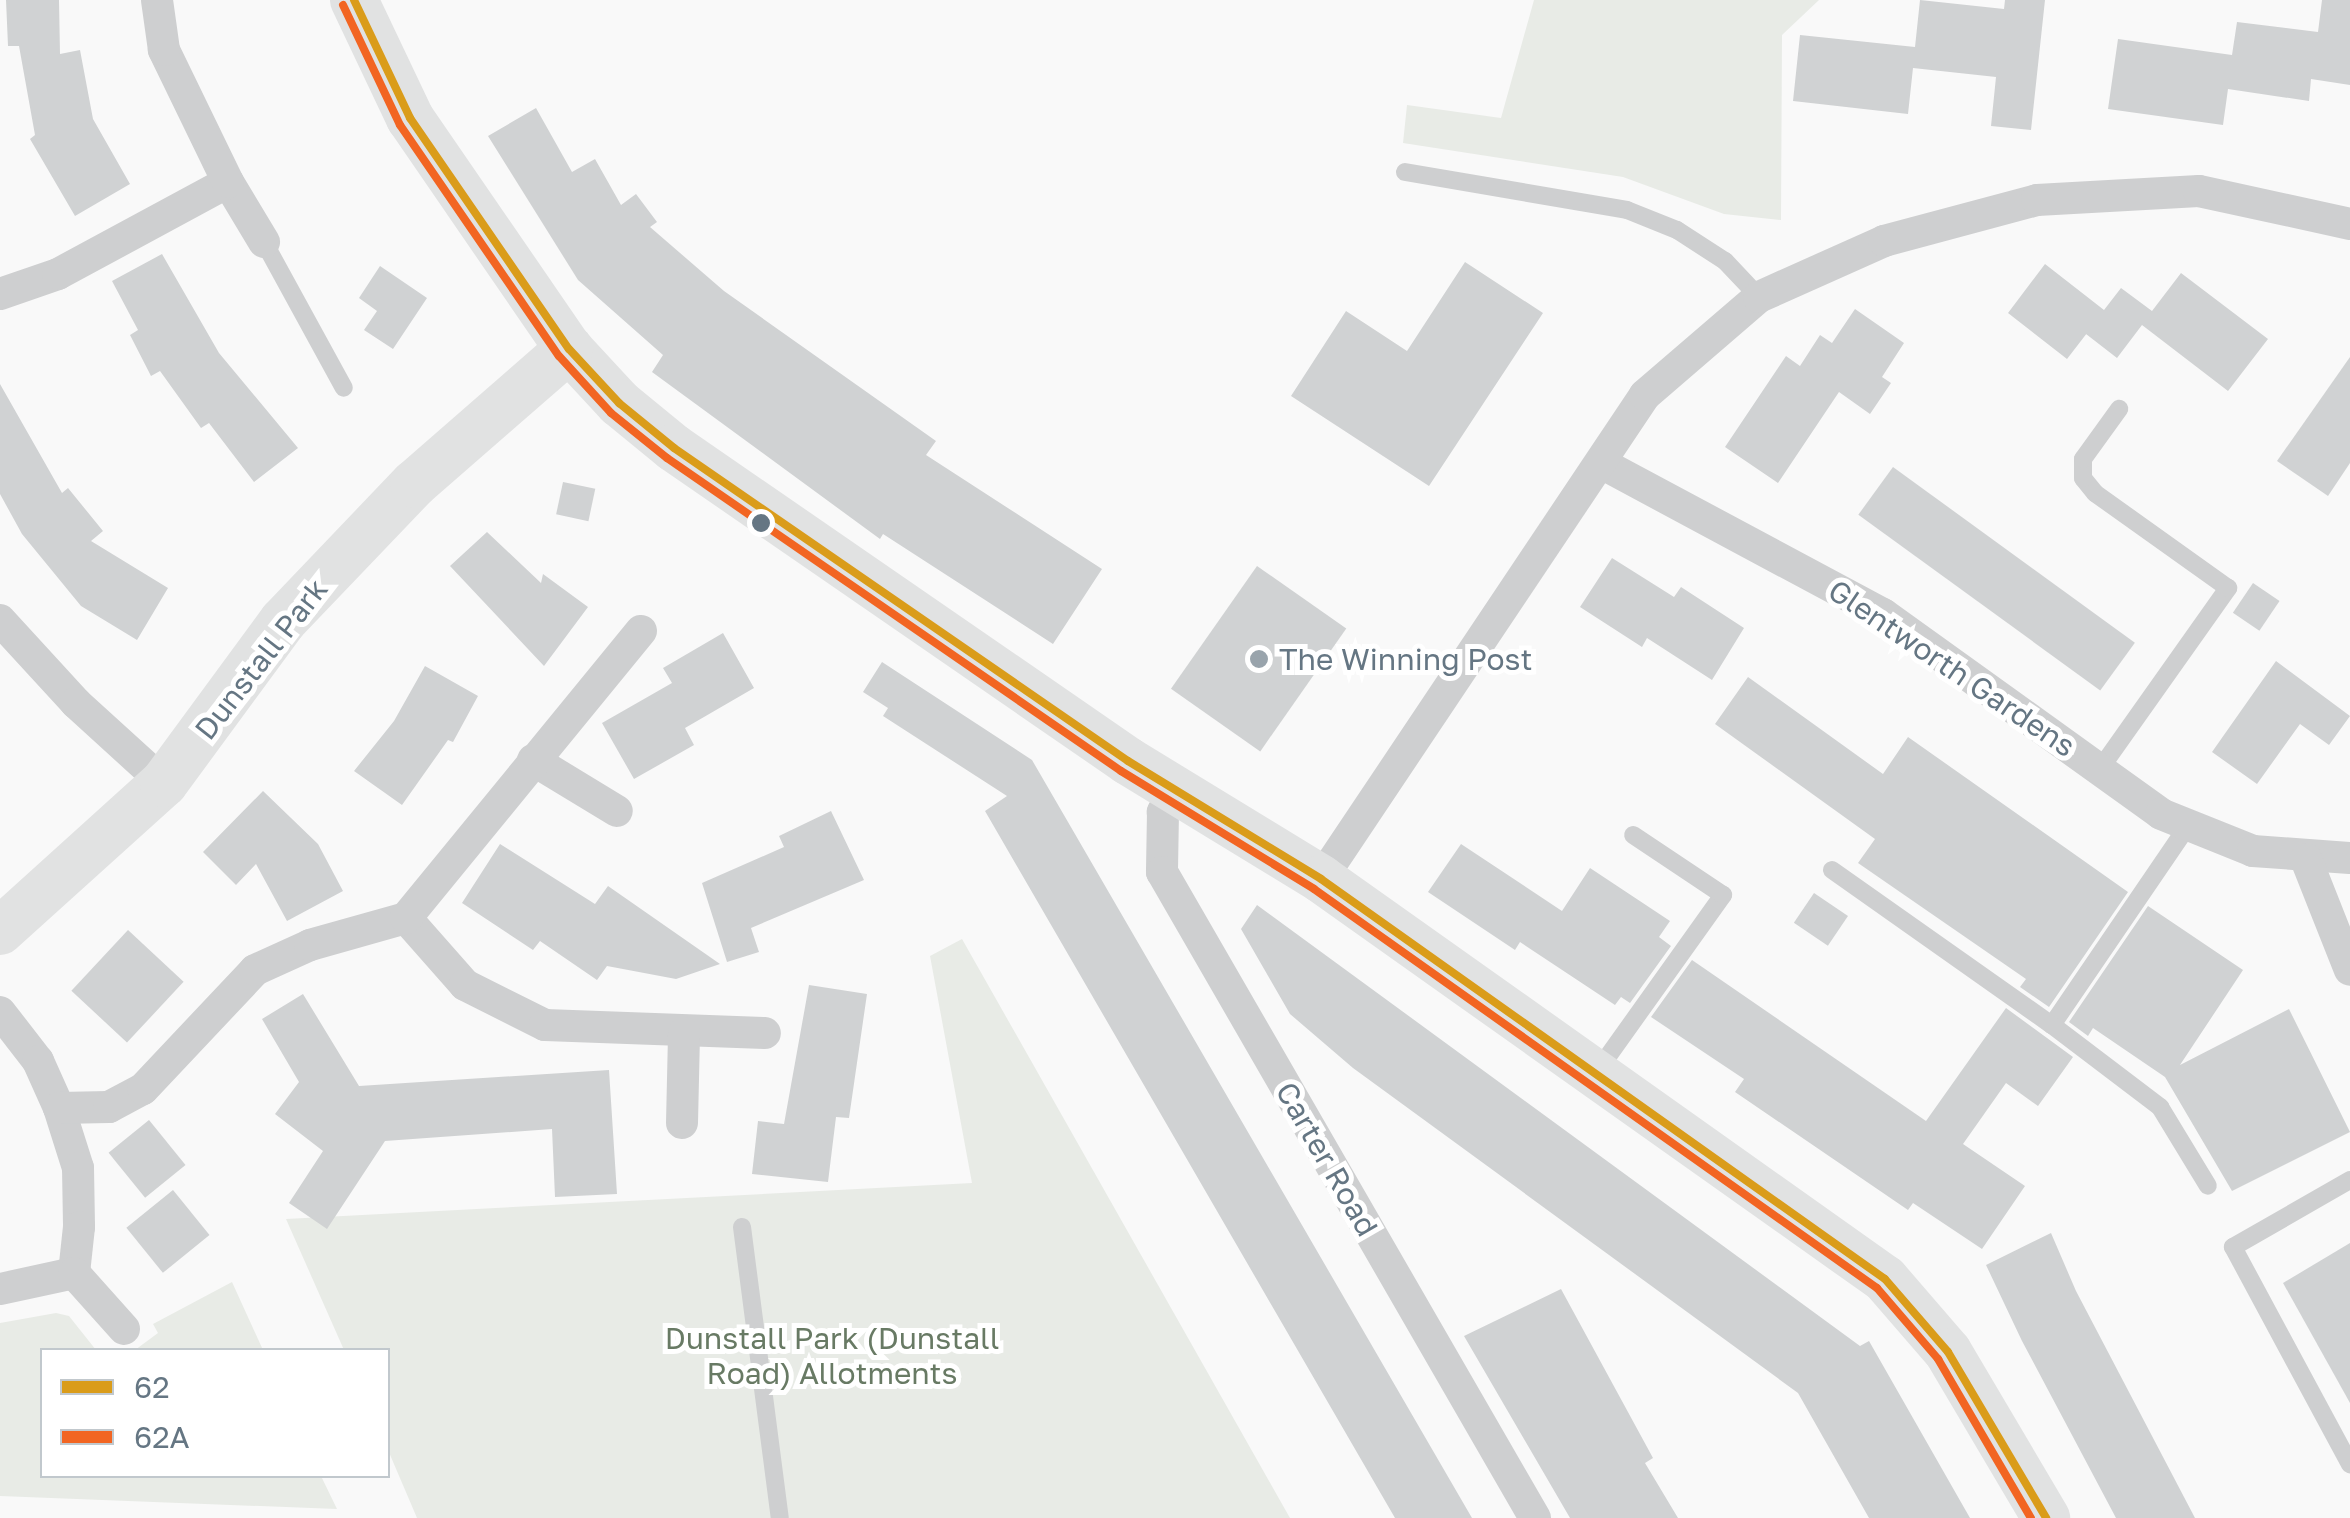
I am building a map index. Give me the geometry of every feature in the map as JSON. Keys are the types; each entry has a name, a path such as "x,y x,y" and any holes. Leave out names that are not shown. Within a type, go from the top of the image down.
{"street":[{"path":"157,0 164,50 228,182 264,242"},
{"path":"354,0 410,118 568,349 674,448 1174,790 1321,879 1842,1247 1917,1310 2046,1518"},
{"path":"0,294 58,274 228,182"},
{"path":"1321,879 1645,396 1758,297 1884,241 2037,200 2199,191 2350,224"},
{"name":"Dunstall Park","path":"0,931 164,783 283,621 414,484 568,349"},
{"name":"Glentworth Gardens","path":"1601,463 1883,614 2100,769 2188,826 2253,851 2306,859 2350,858"},
{"path":"0,620 76,703 164,783"},
{"path":"59,1108 109,1107 143,1090 255,970 310,945 406,918 641,631"},
{"path":"533,760 617,811"},
{"name":"Carter Road","path":"1174,790 1164,812 1162,872 1535,1518"},
{"path":"2306,859 2350,970"},
{"path":"406,918 465,985 503,1009 545,1025 765,1034"},
{"path":"0,1012 38,1061 59,1108 78,1168 74,1273 124,1329"},
{"path":"682,1123 684,1033"},
{"path":"0,1289 74,1273"}],"lane":[{"path":"1405,172 1627,210 1677,230 1725,260 1758,297"},
{"path":"264,242 344,388"},
{"path":"2100,769 2228,588 2095,493 2083,478 2082,459 2120,409"},
{"path":"2052,1025 2188,826"},
{"path":"1596,1074 1722,895 1632,835"},
{"path":"1832,870 2052,1025 2160,1108 2208,1186"},
{"path":"2350,1180 2233,1247 2350,1464"},
{"path":"742,1226 780,1518"}],"green space":[{"path":"1534,0 1819,0 1782,35 1781,220 1724,214 1623,177 1403,143 1407,105 1501,118"},
{"name":"Dunstall Park (Dunstall Road) Allotments","path":"962,939 1290,1518 417,1518 390,1455 390,1348 343,1348 286,1219 972,1183 930,956"},
{"path":"232,1282 262,1348 138,1348 158,1333 153,1324"},
{"path":"56,1313 69,1316 94,1348 40,1348 40,1478 322,1478 337,1509 0,1496 0,1323"}],"building":[{"path":"6,0 59,0 60,54 80,50 93,119 130,184 75,216 30,139 35,135 19,46 8,46"},
{"path":"1920,0 2004,9 2005,0 2045,0 2031,130 1991,126 1996,77 1913,68 1908,114 1793,101 1800,35 1915,47"},
{"path":"2322,0 2350,0 2350,85 2311,79 2309,101 2228,89 2223,125 2108,109 2118,39 2232,55 2237,22 2318,32"},
{"path":"536,108 572,172 595,159 621,205 636,194 657,222 650,227 724,291 936,441 926,455 1102,569 1053,644 883,534 880,539 652,372 663,355 578,280 488,136"},
{"path":"162,254 219,353 298,448 254,482 209,423 201,428 160,371 151,376 130,335 138,330 112,281"},
{"path":"1465,262 1543,313 1429,486 1291,396 1346,311 1407,351"},
{"path":"2045,264 2104,310 2121,288 2152,311 2181,273 2268,339 2228,391 2142,325 2117,358 2086,334 2067,359 2008,313"},
{"path":"380,266 427,298 393,349 364,330 377,311 359,298"},
{"path":"1855,309 1904,343 1882,377 1891,383 1870,414 1839,392 1778,483 1725,447 1786,356 1800,366 1820,335 1832,343"},
{"path":"2350,357 2350,463 2328,496 2277,461"},
{"path":"0,384 62,493 68,488 103,531 91,541 168,588 137,640 81,606 22,534 0,494"},
{"path":"1893,467 2135,643 2100,690 1858,515"},
{"path":"563,482 595,489 588,521 556,514"},
{"path":"487,532 541,583 543,574 588,607 544,666 450,566"},
{"path":"1612,558 1674,597 1681,587 1744,628 1712,680 1647,638 1642,647 1580,607"},
{"name":"The Winning Post","path":"1257,566 1346,629 1260,751 1171,689"},
{"path":"2253,583 2280,601 2259,631 2233,613"},
{"path":"723,633 754,688 685,728 694,745 634,779 602,723 672,683 663,668"},
{"path":"2276,661 2350,716 2329,745 2300,724 2257,784 2212,752"},
{"path":"882,662 1032,760 1472,1518 1395,1518 985,811 1007,796 883,716 888,708 863,692"},
{"path":"425,666 478,696 453,742 448,740 402,805 354,771 394,721"},
{"path":"1748,677 1883,774 1908,737 2128,892 2049,1007 2020,987 2026,979 1858,863 1875,839 1715,724"},
{"path":"263,791 318,844 343,891 287,921 256,864 236,885 203,852"},
{"path":"831,811 864,880 751,928 759,952 727,962 702,883 784,847 779,836"},
{"path":"500,844 595,904 608,886 720,964 676,979 607,966 597,980 540,941 533,950 462,903"},
{"path":"1461,844 1562,911 1590,868 1670,921 1659,937 1671,946 1630,1003 1621,997 1615,1005 1520,942 1515,950 1428,892"},
{"path":"1814,893 1848,916 1828,946 1794,923"},
{"path":"1257,905 1860,1346 1869,1341 1970,1518 1869,1518 1798,1393 1353,1068 1290,1014 1241,929"},
{"path":"2148,906 2243,970 2180,1065 2289,1009 2350,1132 2232,1191 2165,1077 2093,1028 2088,1036 2069,1022"},
{"path":"128,930 184,982 127,1043 71,991"},
{"path":"1692,960 1926,1121 2006,1008 2073,1057 2038,1106 2006,1083 1963,1144 2025,1186 1982,1249 1913,1203 1908,1210 1735,1092 1744,1079 1651,1017"},
{"path":"809,985 867,994 849,1118 836,1117 828,1182 752,1174 758,1121 784,1124"},
{"path":"303,994 359,1086 609,1070 617,1194 555,1197 552,1129 385,1141 327,1229 289,1203 323,1151 275,1114 299,1082 262,1019"},
{"path":"149,1120 186,1165 145,1198 109,1153"},
{"path":"173,1190 210,1235 163,1273 126,1228"},
{"path":"2051,1233 2076,1291 2195,1518 2116,1518 2022,1341 1986,1265"},
{"path":"2350,1243 2350,1403 2283,1283"},
{"path":"1561,1289 1653,1458 1645,1463 1678,1518 1570,1518 1464,1336"}],"transit line":[{"name":"62","path":"354,0 410,118 569,349 619,403 674,448 1128,761 1321,879 1885,1279 1948,1352 2046,1518"},
{"name":"62A","path":"343,5 400,125 559,356 611,413 667,458 1121,771 1314,889 1877,1288 1938,1359 2031,1518"}],"place":[{"name":"The Winning Post","path":"1259,659"}]}
